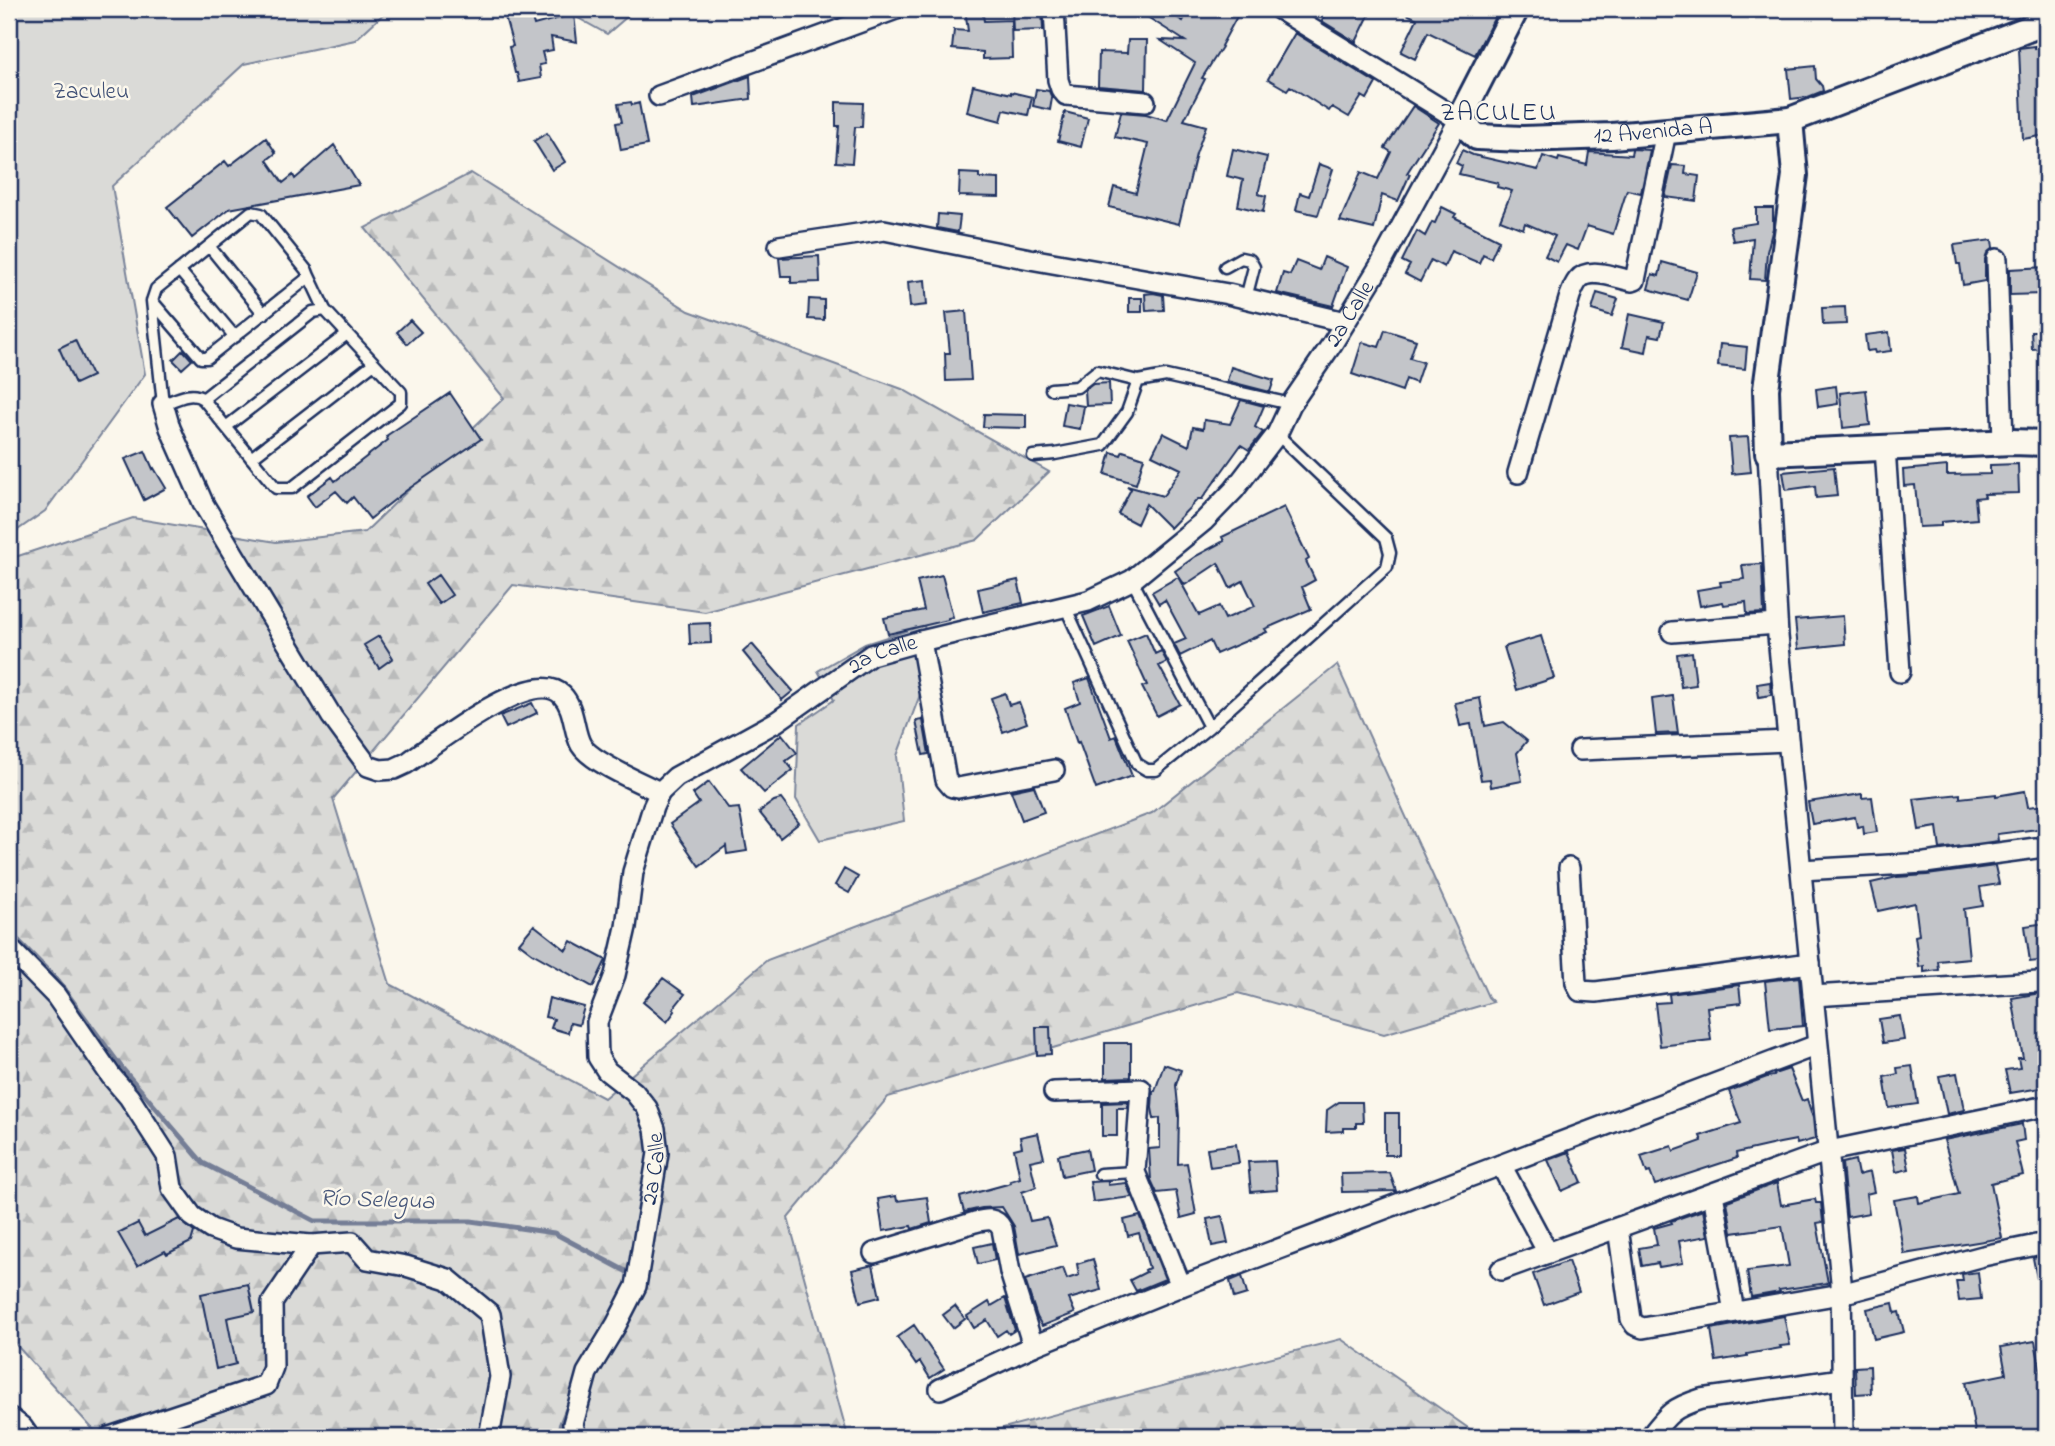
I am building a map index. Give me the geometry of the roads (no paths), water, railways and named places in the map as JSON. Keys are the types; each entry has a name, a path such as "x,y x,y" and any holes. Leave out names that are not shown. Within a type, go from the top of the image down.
{"street":[{"path":"659,96 896,9"},
{"path":"1054,9 1058,80 1066,95 1145,102"},
{"name":"12 Avenida A","path":"1279,9 1460,120 1476,137 1496,139 1612,136 1790,120 2046,22"},
{"name":"2a Calle","path":"576,1437 573,1424 587,1373 636,1286 658,1153 655,1129 647,1108 634,1092 607,1071 598,1057 597,1022 615,975 626,927 633,872 660,792 676,777 776,722 871,655 921,640 1088,601 1132,580 1204,521 1234,491 1277,434 1291,404 1381,264 1460,120 1516,9"},
{"path":"1790,120 1795,175 1766,389 1768,453 1777,624 1841,1294 1843,1437"},
{"path":"1518,473 1570,296 1578,280 1585,274 1593,273 1634,280 1666,132"},
{"path":"779,246 884,230 1246,299 1345,322"},
{"path":"1997,259 2003,442"},
{"path":"163,404 170,428 204,505 332,717 368,766 380,770 394,769 407,763 484,709 533,688 551,689 562,695 582,746 593,757 660,792"},
{"path":"1768,453 2003,442 2046,443"},
{"path":"1885,448 1900,672"},
{"path":"1672,632 1777,624"},
{"path":"921,640 946,780 952,787 1054,770"},
{"path":"1580,750 1788,741"},
{"path":"1801,870 1925,863 2036,848"},
{"path":"1569,868 1576,983 1580,992 1810,963"},
{"path":"9,948 56,996 111,1076 129,1097 167,1156 172,1188 192,1216 211,1229 236,1238 311,1245 352,1242 368,1259 406,1266 448,1279 490,1314 500,1377 489,1437"},
{"path":"1814,996 2038,982"},
{"path":"940,1389 1033,1346 1181,1286 1817,1045"},
{"path":"1054,1092 1141,1089 1135,1172 1181,1286"},
{"path":"1501,1270 1829,1151 2046,1106"},
{"path":"1501,1165 1548,1253"},
{"path":"1713,1194 1734,1312"},
{"path":"874,1253 975,1222 994,1220 1002,1230 1010,1272 1033,1346"},
{"path":"1618,1228 1631,1320 1643,1328 1841,1294 1983,1256 2046,1243"},
{"path":"110,1437 266,1385 273,1367 272,1303 311,1245"},
{"path":"1650,1437 1671,1411 1701,1399 1842,1379"},
{"path":"9,1417 22,1427 29,1437"}],"lane":[{"path":"256,211 269,223 307,271 325,310 401,392 401,403 292,488 276,488 198,395 163,404 152,302 156,289 179,270 251,212 256,211"},
{"path":"209,246 264,314"},
{"path":"1225,267 1241,258 1250,260 1254,267 1246,299"},
{"path":"179,270 235,337"},
{"path":"152,302 201,358 206,358 309,276"},
{"path":"202,398 313,312 325,310"},
{"path":"226,427 347,334"},
{"path":"251,458 374,363"},
{"path":"1051,389 1077,387 1097,371 1138,381 1166,376 1291,404"},
{"path":"1033,456 1103,445 1127,412 1138,381"},
{"path":"1065,606 1137,764 1147,770 1156,770 1209,727 1387,567 1390,553 1386,538 1277,434"},
{"path":"1132,580 1209,727"},
{"path":"1100,1174 1135,1172"}],"waterway":[{"name":"Río Selegua","path":"9,931 58,981 122,1068 203,1163 315,1221 471,1221 554,1233 632,1276"},
{"name":"Río Selegua","path":"562,1437 560,1426 569,1404"}],"district":[{"name":"ZACULEU","path":"1499,114"}],"park label":[{"name":"Zaculeu","path":"91,92"}]}
